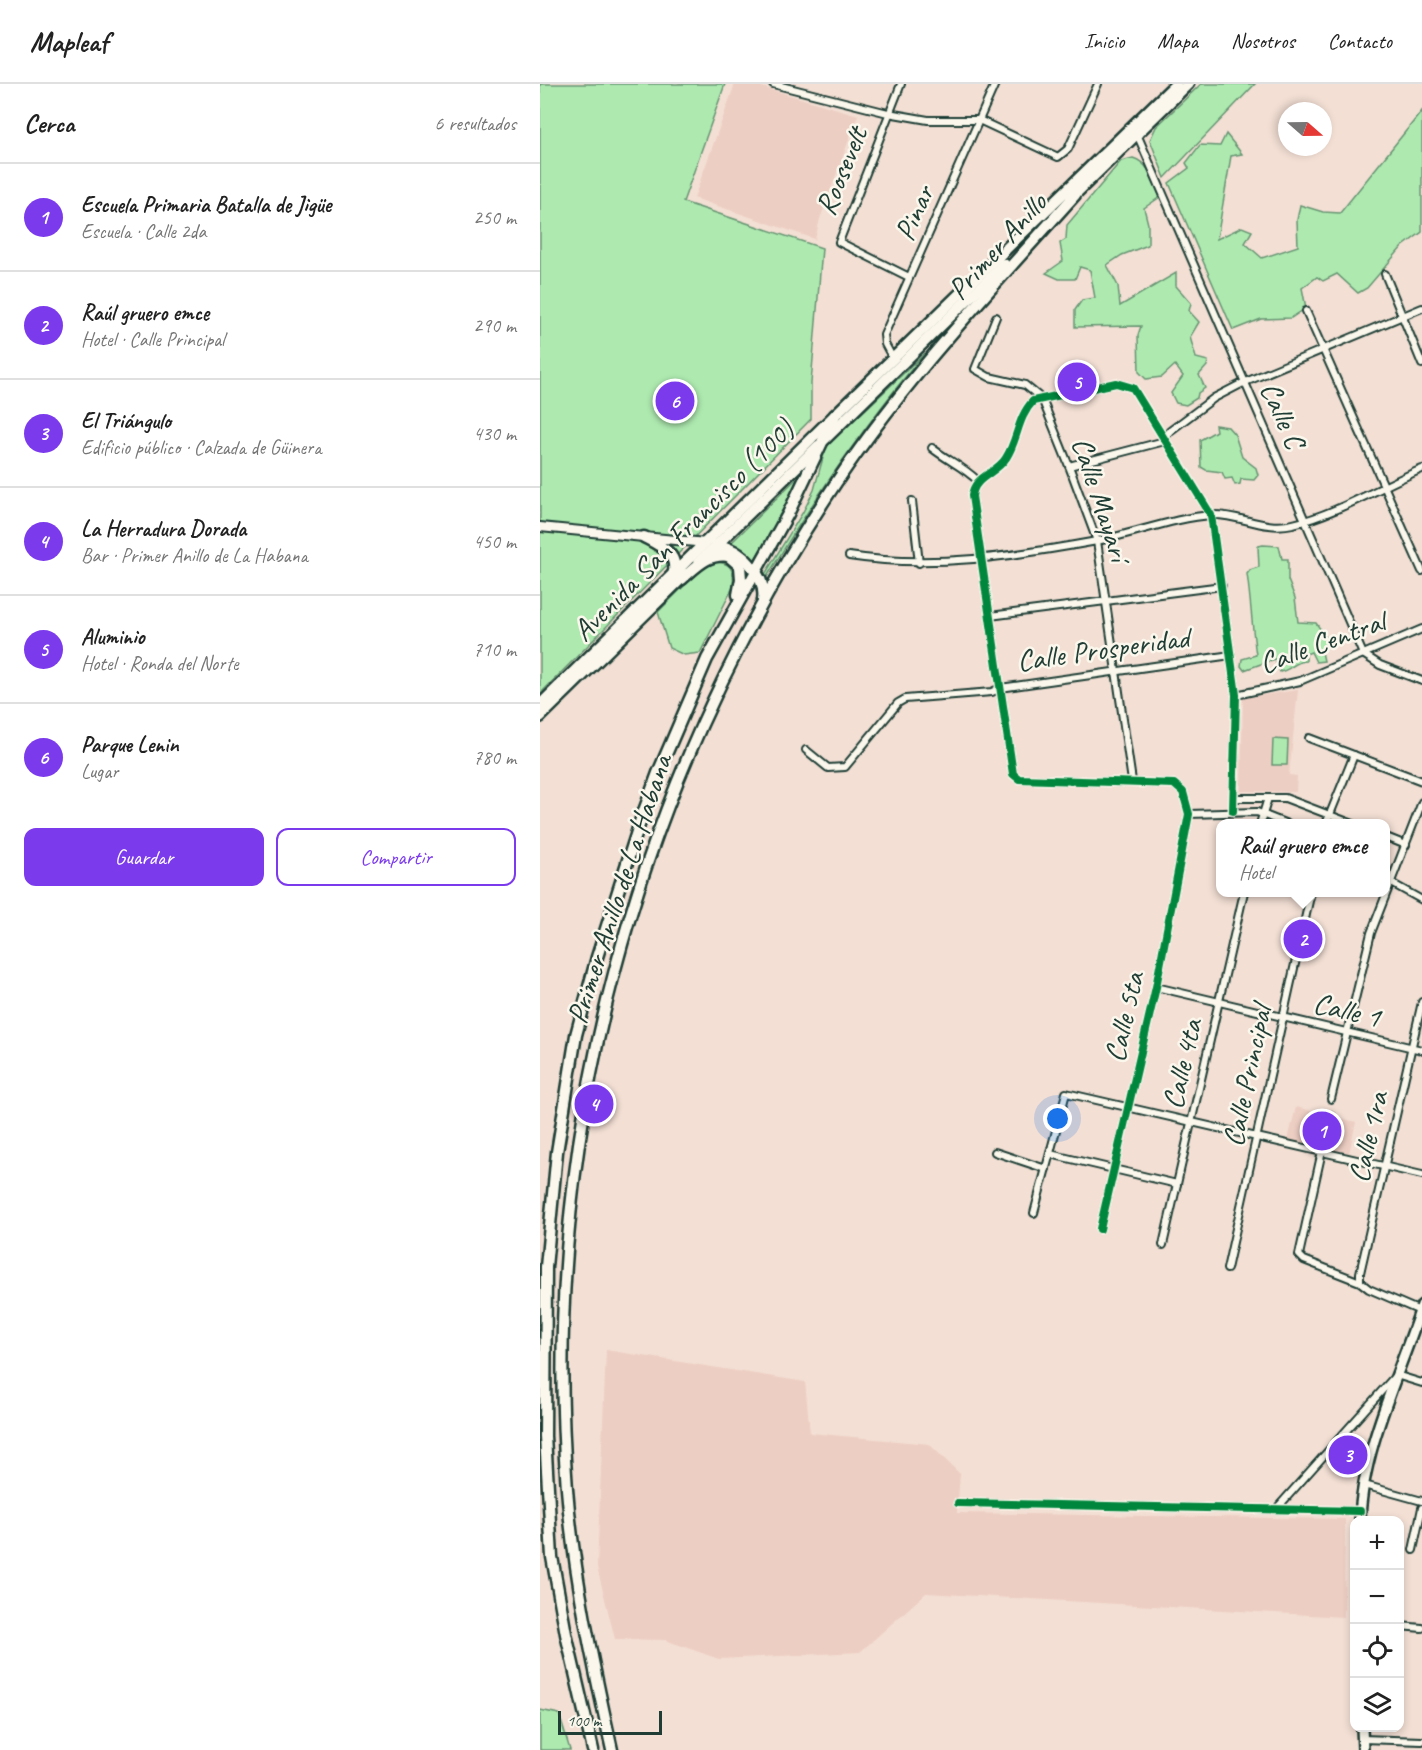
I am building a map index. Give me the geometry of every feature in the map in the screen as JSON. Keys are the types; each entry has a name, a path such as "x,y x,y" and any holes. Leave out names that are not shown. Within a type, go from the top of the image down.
{"highway":[{"path":"1075,195 1188,84"},
{"name":"Avenida San Francisco (100)","path":"711,544 835,415 1174,85"},
{"name":"Avenida San Francisco (100)","path":"540,705 818,446 1075,195"},
{"name":"Primer Anillo","path":"955,330 1075,195"},
{"name":"Primer Anillo de La Habana","path":"612,1750 591,1653 567,1488 563,1322 564,1268 573,1171 583,1098 596,1036 640,880 685,759 726,670 762,603 846,468 955,330"},
{"path":"735,607 788,514 818,446 835,415"},
{"path":"644,537 663,547 673,557 677,577 718,554 729,556"},
{"path":"711,544 736,552 763,584 762,603"},
{"path":"711,544 738,562 741,572 735,607"},
{"name":"Avenida San Francisco (100)","path":"540,717 677,577"},
{"name":"Primer Anillo de La Habana","path":"593,1750 559,1598 547,1494 544,1307 557,1152 576,1035 622,874 682,713 735,607"}],"main road":[{"path":"1360,1516 1364,1485 1396,1375 1421,1308"},
{"path":"1362,1732 1363,1750"}],"street":[{"path":"774,84 888,113 928,120 979,120 1058,157 1068,149 1098,84"},
{"name":"Roosevelt","path":"901,84 839,242 909,277"},
{"name":"Pinar","path":"893,360 885,345 884,335 995,84"},
{"name":"Calle C","path":"1137,134 1243,383 1363,654"},
{"path":"1385,274 1422,364"},
{"path":"1069,466 1157,444 1165,439 1170,431 1214,398 1243,383 1422,308"},
{"path":"1306,311 1422,570"},
{"path":"996,316 975,369 989,377 1025,385 1042,399"},
{"path":"1233,811 1236,694 1211,515 1137,392 1123,383 1033,401 1025,410 1002,464 978,480 972,496 1012,774 1019,779 1132,781 1177,785 1184,792 1189,814 1233,811 1262,813 1276,819"},
{"name":"Calle Mayarí","path":"1042,399 1097,541 1132,781"},
{"path":"932,448 978,480"},
{"path":"849,556 919,563 980,558 1097,541 1211,515 1274,527 1305,521 1422,469"},
{"path":"912,501 919,563"},
{"path":"540,527 711,544"},
{"path":"990,616 1222,586"},
{"name":"Calle Central","path":"1236,694 1300,681 1422,628"},
{"path":"1363,654 1380,665 1422,681"},
{"name":"Calle Prosperidad","path":"806,750 828,768 845,767 902,700 992,692 1000,688 1230,655"},
{"path":"1309,738 1422,781"},
{"path":"1328,819 1354,755"},
{"path":"1235,798 1292,800 1341,819"},
{"path":"1261,819 1268,798"},
{"path":"1390,877 1406,845 1422,802"},
{"name":"Calle 5ta","path":"1100,1229 1156,987 1189,814"},
{"path":"1390,839 1406,845"},
{"path":"1390,882 1422,900"},
{"name":"Calle 4ta","path":"1163,1245 1243,897"},
{"name":"Calle Principal","path":"1227,1269 1310,897"},
{"path":"1331,1099 1371,933 1383,897"},
{"name":"Calle 1","path":"1156,987 1422,1050"},
{"name":"Calle 1ra","path":"1360,1282 1360,1273 1422,1002"},
{"path":"1034,1214 1066,1094 1422,1175"},
{"path":"1330,1115 1299,1249 1300,1257 1360,1282 1369,1289 1421,1308"},
{"path":"994,1152 1046,1169"},
{"path":"1050,1154 1177,1184"},
{"path":"1278,1507 1361,1417 1396,1375 1422,1383"},
{"path":"1364,1485 1422,1501"},
{"path":"958,1503 1245,1509 1278,1507 1360,1516"},
{"path":"1413,1550 1422,1508"},
{"path":"1404,1626 1422,1628"},
{"path":"1363,1739 1422,1741"}],"shaded area":[{"path":"735,84 752,84 858,115 820,219 815,239 694,198"},
{"path":"1298,690 1289,775 1297,776 1296,792 1241,791 1243,698"},
{"path":"1296,1107 1356,1122 1349,1153 1288,1140"},
{"path":"606,1350 805,1382 810,1433 929,1444 960,1474 957,1513 1345,1519 1344,1617 926,1593 860,1652 719,1659 665,1640 615,1639 597,1567"}],"green space":[{"path":"540,84 725,84 683,202 822,248 811,383 811,419 540,694"},
{"path":"1201,84 1255,84 1165,178 1150,140 1156,127"},
{"path":"1422,111 1422,232 1402,247 1367,288 1358,293 1337,274 1323,281 1317,277 1302,288 1306,308 1291,318 1261,319 1233,330 1169,183 1189,168 1186,163 1200,145 1220,146 1226,134 1242,154 1231,156 1217,239 1242,227 1252,231 1245,243 1262,258 1298,246 1297,220 1300,205 1323,212 1340,213"},
{"path":"1133,158 1144,164 1160,197 1144,208 1148,224 1148,245 1122,255 1107,265 1118,286 1120,306 1176,273 1176,286 1191,303 1189,311 1199,322 1190,337 1196,358 1208,361 1207,366 1199,375 1205,388 1198,393 1197,398 1186,405 1176,403 1171,393 1183,376 1175,365 1162,377 1146,379 1139,372 1138,335 1141,326 1075,327 1075,310 1082,300 1095,298 1090,270 1080,267 1075,279 1059,279 1046,273 1063,261 1060,243 1066,239 1067,225 1121,161"},
{"path":"925,353 860,435 765,580 762,579 814,490 826,447"},
{"path":"1215,425 1228,427 1235,435 1242,457 1256,468 1258,475 1254,480 1241,479 1240,484 1235,485 1232,478 1225,479 1222,472 1201,467 1200,440 1216,431"},
{"path":"799,476 787,505 753,563 729,545"},
{"path":"1258,546 1279,546 1282,559 1288,559 1288,580 1295,598 1298,622 1316,623 1328,640 1322,652 1324,661 1316,662 1311,652 1306,654 1306,661 1299,662 1280,672 1275,659 1244,670 1241,666 1242,659 1256,655 1247,574 1250,570 1259,567"},
{"path":"712,562 728,565 732,571 733,587 700,653 684,655 669,648 658,612 701,569"},
{"path":"1273,739 1288,740 1287,765 1272,765"},
{"path":"540,1710 559,1714 570,1750 540,1750"}],"cycle path":[{"path":"1100,1229 1156,987 1189,814 1183,792 1174,784 1019,779 1013,774 972,496 981,479 997,468 1006,458 1024,415 1033,401 1116,383 1133,388 1211,515 1236,695 1233,811"},
{"path":"958,1503 1360,1511"}],"place":[{"name":"Aluminio","path":"1077,382"},
{"name":"Parque Lenin","path":"675,401"},
{"name":"Raúl gruero emce","path":"1303,939"},
{"name":"La Herradura Dorada","path":"594,1104"},
{"name":"Escuela Primaria Batalla de Jigüe","path":"1322,1131"},
{"name":"El Triángulo","path":"1348,1455"}]}
